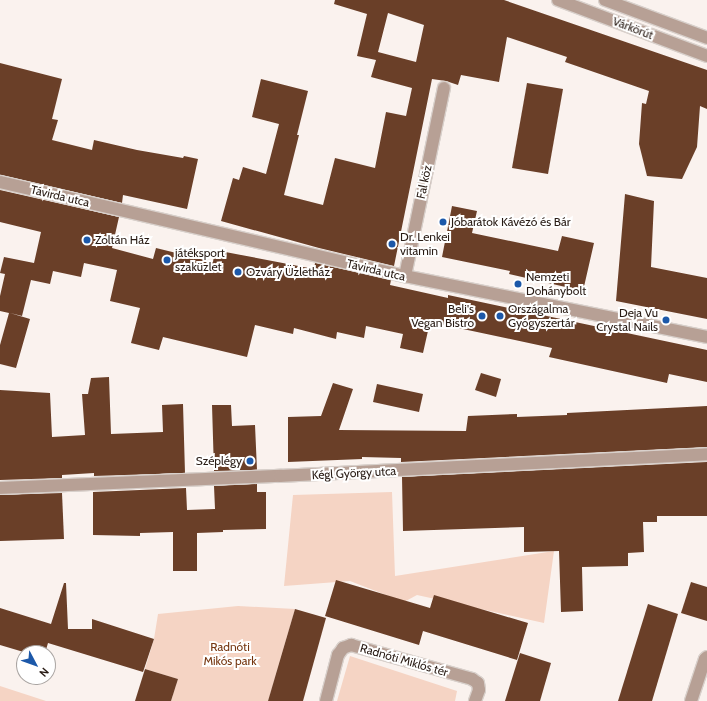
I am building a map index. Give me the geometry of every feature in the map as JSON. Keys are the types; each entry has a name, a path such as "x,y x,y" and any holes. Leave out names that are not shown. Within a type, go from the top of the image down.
{"street":[{"name":"Várkörút","path":"558,0 707,56"},
{"name":"Várkörút","path":"605,0 707,38"},
{"name":"Fal köz","path":"404,276 444,88"},
{"name":"Távirda utca","path":"0,182 404,276 707,337"},
{"name":"Kégl György utca","path":"0,488 272,477 707,454"},
{"name":"Radnóti Miklós tér","path":"326,701 338,655 343,648 351,645 472,679 478,683 475,701"},
{"path":"691,701 705,659 707,658"}],"green space":[{"path":"392,492 395,576 554,551 544,623 417,595 404,602 350,581 284,586 293,495"},
{"name":"Radnóti Mikós park","path":"238,606 295,609 268,701 171,701 178,679 145,669 154,639 158,614"},
{"path":"350,656 457,691 455,701 337,701"},
{"path":"0,686 46,701 0,701"}],"building":[{"path":"335,0 504,0 707,70 707,109 700,106 697,147 682,179 647,176 639,144 642,103 646,104 649,91 565,62 567,57 507,37 499,82 461,75 458,85 432,79 394,266 319,248 221,221 233,178 239,180 243,167 266,174 279,124 252,117 261,79 308,91 284,195 323,205 335,158 375,168 386,112 406,116 412,88 371,77 376,60 357,56 367,14 334,4","holes":["388,13 424,25 416,62 378,52"]},
{"path":"0,63 62,79 52,119 58,120 52,140 92,150 94,140 137,150 183,158 184,156 198,159 187,209 123,195 122,203 0,175"},
{"path":"527,83 563,89 548,174 512,168"},
{"path":"0,190 119,217 112,248 153,259 156,248 213,262 215,250 314,269 315,263 391,280 390,285 448,298 448,295 707,350 707,382 669,374 667,383 549,357 552,348 430,322 423,353 400,348 403,334 366,326 364,338 337,332 336,339 294,328 293,334 255,325 247,357 163,337 159,350 131,343 140,308 110,301 117,270 84,263 81,277 53,271 50,284 31,280 22,316 10,313 30,319 16,368 0,364 0,345 9,313 0,311 0,296 5,274 0,273 4,257 34,263 41,232 0,222"},
{"path":"625,194 654,201 651,267 707,278 707,319 616,301"},
{"path":"452,206 477,211 472,233 558,251 562,236 594,243 583,291 509,274 510,271 442,257"},
{"path":"481,373 501,379 496,397 475,390"},
{"path":"109,377 111,434 163,432 162,405 183,404 185,473 94,476 94,473 62,475 62,478 0,480 0,390 50,393 52,437 85,435 82,394 88,394 91,378"},
{"path":"333,383 353,389 339,430 466,431 468,416 517,414 517,417 567,415 567,413 707,406 707,447 401,462 401,458 362,457 362,459 288,462 288,417 321,416"},
{"path":"377,384 423,394 419,412 373,402"},
{"path":"212,405 231,405 232,426 255,425 257,470 214,471"},
{"path":"707,462 707,516 657,516 657,522 643,522 644,552 628,553 628,566 582,567 583,611 561,612 559,551 524,552 524,527 403,531 402,477"},
{"path":"257,484 257,492 266,492 266,529 223,530 223,532 197,533 197,571 173,571 173,532 140,533 140,536 93,535 93,492 186,488 187,510 215,509 214,486"},
{"path":"62,493 64,539 0,541 0,495"},
{"path":"336,580 430,608 434,595 528,623 517,660 423,631 419,645 325,616"},
{"path":"691,582 707,587 707,621 681,613"},
{"path":"64,583 66,583 68,629 92,629 92,619 154,639 143,672 48,643 47,645 16,645 16,650 0,645 0,608 51,624"},
{"path":"648,604 678,614 652,701 618,701"},
{"path":"295,609 326,618 303,701 268,701"},
{"path":"520,653 551,663 540,701 505,701"},
{"path":"145,669 178,679 171,701 135,701"}],"place":[{"name":"Jóbarátok Kávézó és Bár","path":"443,222"},
{"name":"Zoltán Ház","path":"87,240"},
{"name":"Dr. Lenkei vitamin","path":"392,244"},
{"name":"játéksport szaküzlet","path":"167,260"},
{"name":"Ozváry Üzletház","path":"238,272"},
{"name":"Nemzeti Dohánybolt","path":"518,284"},
{"name":"Beli's Vegan Bistro","path":"482,316"},
{"name":"Országalma Gyógyszertár","path":"500,316"},
{"name":"Deja Vu Crystal Nails","path":"666,320"},
{"name":"Széplégy","path":"250,461"}]}
